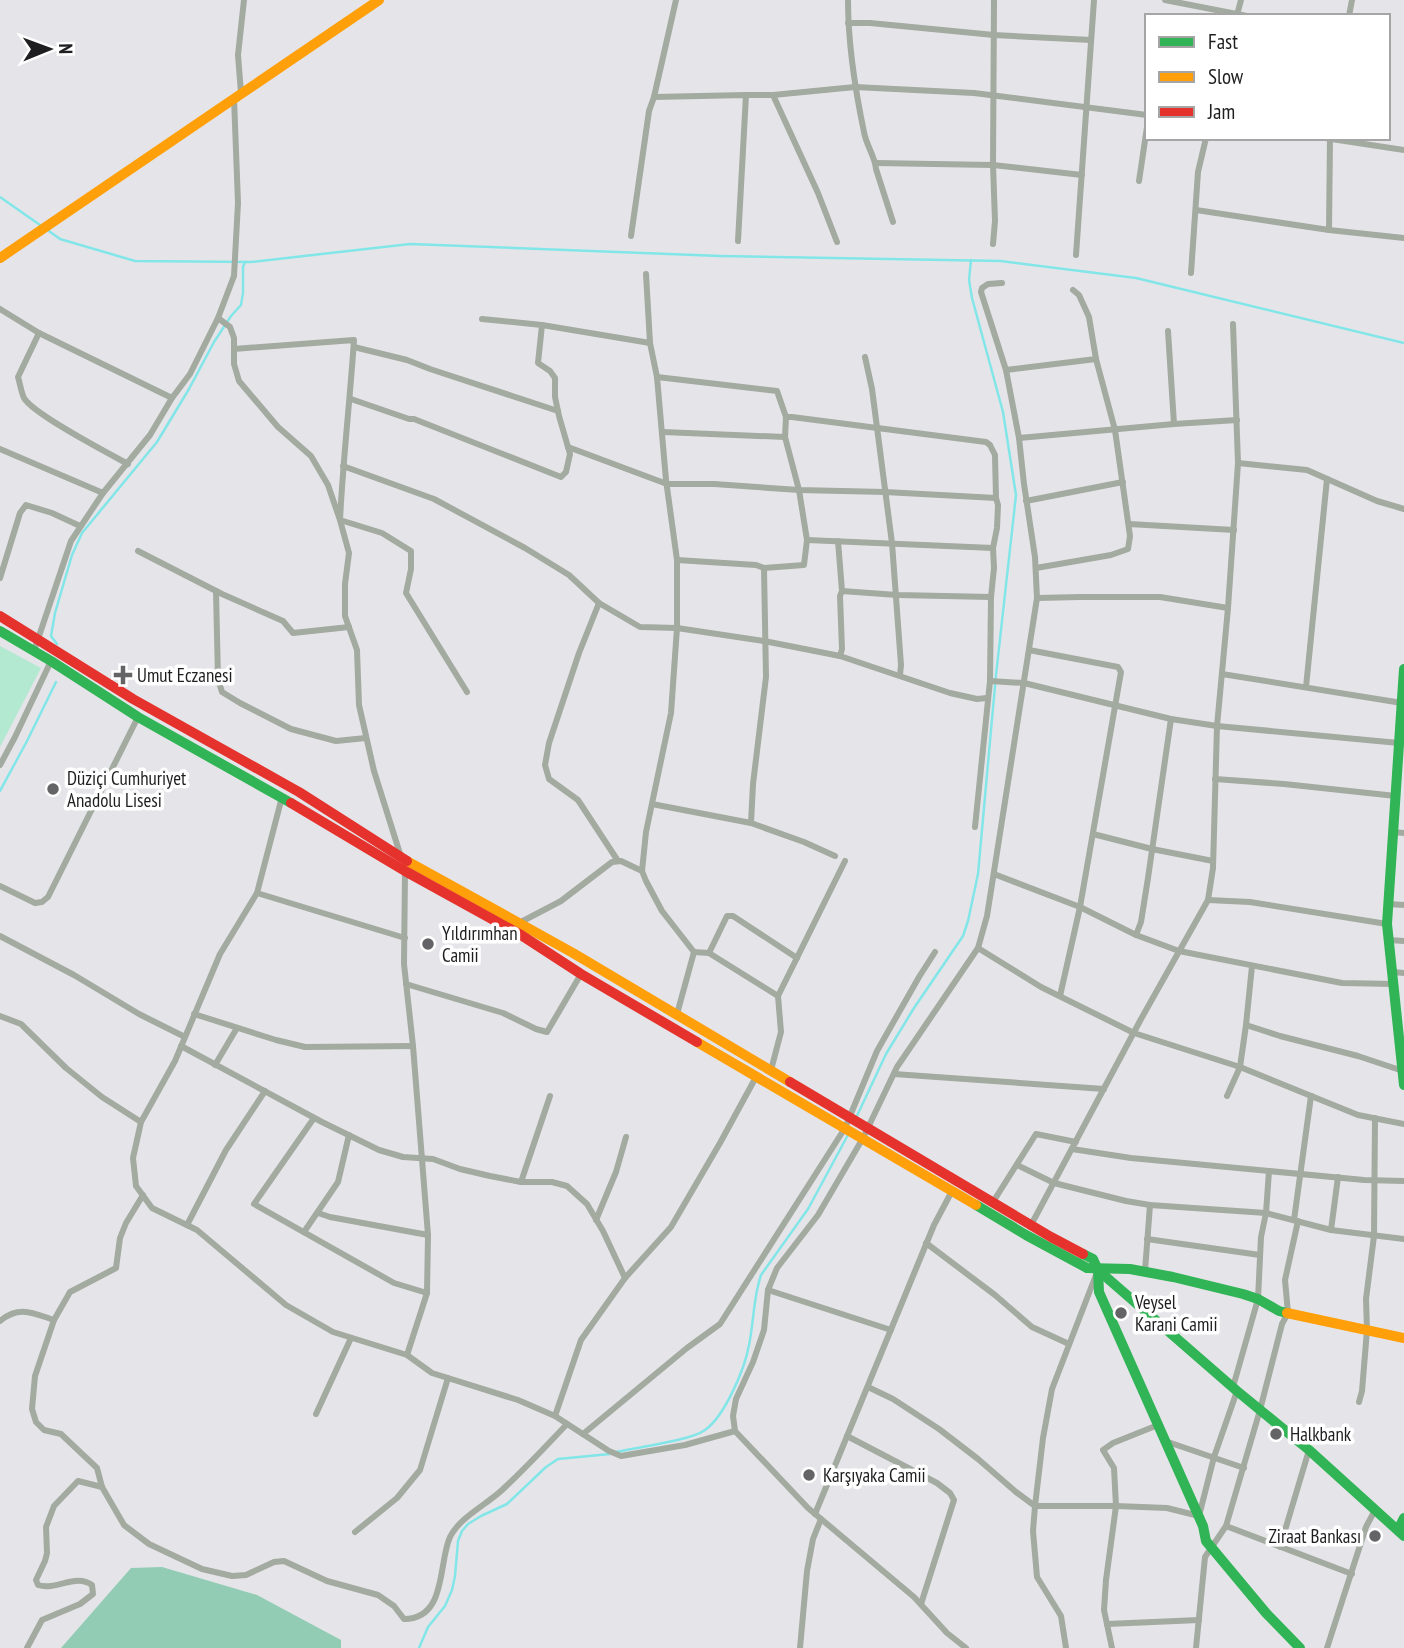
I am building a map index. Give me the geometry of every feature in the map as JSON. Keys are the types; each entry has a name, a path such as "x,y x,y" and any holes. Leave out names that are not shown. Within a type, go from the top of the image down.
{"main road":[{"path":"0,258 379,0"},
{"path":"0,616 133,699 299,792 401,856 771,1070 952,1191 1087,1268 1144,1271 1258,1299 1279,1311 1404,1338"},
{"path":"0,631 138,717 521,935 581,974 756,1077 855,1127 1093,1259 1098,1270 1099,1292 1199,1516 1206,1541 1266,1613 1300,1648"},
{"path":"1404,668 1399,743 1400,776 1396,796 1399,832 1387,924 1403,1055 1404,1085"},
{"path":"1098,1270 1309,1450 1401,1533"},
{"path":"1401,1533 1404,1518"}],"street":[{"path":"34,651 71,541 103,493 150,435 190,374 220,319 234,276 238,203 238,55 244,0"},
{"path":"631,236 649,111 676,0"},
{"path":"848,0 855,87 865,139 893,222"},
{"path":"993,244 994,0"},
{"path":"1076,255 1094,0"},
{"path":"1165,0 1232,14"},
{"path":"848,23 1091,40"},
{"path":"654,97 773,95 855,87 974,93 1145,115"},
{"path":"738,241 746,94"},
{"path":"773,95 818,193 836,242"},
{"path":"1139,181 1145,140"},
{"path":"1191,273 1198,172 1206,140"},
{"path":"1328,140 1329,230"},
{"path":"1341,140 1404,150"},
{"path":"875,163 993,165 1082,175"},
{"path":"1196,210 1404,238"},
{"path":"646,274 650,343 657,377 677,560 677,628 671,713 646,832 642,871 662,911 694,952 709,953 778,996"},
{"path":"583,1434 687,1348 720,1325 978,948 987,916 1037,598 1019,438 1006,370 981,292 988,284 1002,283"},
{"path":"1035,568 1111,555 1128,549 1130,536 1115,430 1096,359 1089,317 1079,295 1073,290"},
{"path":"0,309 39,332 172,398"},
{"path":"220,319 230,327 234,338 234,363 239,381 278,427 311,456 328,485 349,553 345,616 357,650 359,705 374,771 405,871 404,964 428,1235 427,1293 407,1354"},
{"path":"482,319 542,325 650,343"},
{"path":"1026,1235 1208,900 1213,861 1217,726 1238,463 1233,324"},
{"path":"351,399 414,419 561,477 566,472 570,454 558,411 555,378 538,363 542,325"},
{"path":"1168,331 1174,424"},
{"path":"39,332 18,377 25,399 54,421 128,464"},
{"path":"234,349 354,340 340,520"},
{"path":"354,347 407,360 558,411"},
{"path":"865,357 872,389 892,543 900,675"},
{"path":"1006,370 1096,359"},
{"path":"657,377 777,391 786,417 785,438 799,490 807,540 804,565 764,568 756,565 677,560"},
{"path":"786,417 986,442 995,455 998,505 991,597 994,681 987,698 988,711 975,827"},
{"path":"1019,438 1237,420"},
{"path":"663,432 785,438"},
{"path":"568,447 667,484 996,498"},
{"path":"0,449 103,493"},
{"path":"1238,463 1307,470 1377,501 1404,509"},
{"path":"343,466 434,499 569,575 599,603 640,627 677,628 841,656 950,693 977,699 987,698"},
{"path":"1306,687 1326,479"},
{"path":"1026,501 1123,482"},
{"path":"0,578 20,513 26,505 80,526"},
{"path":"340,520 382,533 411,551 411,569 406,593 467,692"},
{"path":"1129,524 1234,530"},
{"path":"807,540 993,548"},
{"path":"838,541 842,591 841,656"},
{"path":"138,551 216,591 283,621 293,633 349,627"},
{"path":"751,823 766,677 764,568"},
{"path":"216,591 218,679 222,692 291,729 336,741 366,738"},
{"path":"842,591 991,597"},
{"path":"1037,598 1160,597 1228,608"},
{"path":"599,603 579,653 549,743 545,765 549,779 578,800 618,861"},
{"path":"1029,650 1118,667 1121,672 1080,907 1060,996"},
{"path":"0,765 2,756 51,661"},
{"path":"1222,674 1402,703"},
{"path":"994,681 1024,683 1171,719 1217,726 1399,743"},
{"path":"0,886 35,903 48,897 138,717"},
{"path":"1136,935 1141,922 1171,719"},
{"path":"1215,779 1396,796"},
{"path":"282,797 257,893 220,954 175,1061 141,1122 133,1158 136,1186 152,1208 197,1230 286,1305 333,1332 407,1354 432,1373 555,1416 621,1456 685,1445 735,1431"},
{"path":"652,804 751,823 835,856"},
{"path":"1093,834 1213,861"},
{"path":"519,923 561,901 612,862 621,860 642,871"},
{"path":"771,1070 781,1032 778,996 845,861"},
{"path":"994,874 1080,907 1136,935 1180,951 1342,983 1394,984"},
{"path":"257,893 405,938"},
{"path":"1208,900 1250,902 1387,924"},
{"path":"1388,904 1404,905"},
{"path":"709,953 727,916 733,916 797,958"},
{"path":"0,936 185,1037"},
{"path":"1389,940 1404,941"},
{"path":"978,948 1041,987 1134,1033 1240,1067 1358,1115 1404,1124"},
{"path":"677,1014 694,952"},
{"path":"935,952 877,1051 855,1127 818,1215 777,1268 768,1290 764,1330 736,1399 733,1416 735,1431 818,1517 921,1604 947,1633 966,1648"},
{"path":"1227,1096 1240,1067 1252,966"},
{"path":"1392,972 1404,973"},
{"path":"406,984 503,1013 547,1032 581,974"},
{"path":"194,1014 306,1047 413,1046"},
{"path":"0,1016 21,1024 66,1068 102,1097 141,1122"},
{"path":"1246,1026 1358,1056 1403,1072"},
{"path":"215,1065 237,1028"},
{"path":"181,1046 379,1150 403,1157 433,1159 460,1169 522,1182 552,1182 567,1186 587,1204 625,1278"},
{"path":"894,1074 1104,1089"},
{"path":"555,1416 581,1340 625,1278 671,1227 756,1077"},
{"path":"187,1225 226,1150 264,1091"},
{"path":"522,1182 550,1096"},
{"path":"1196,1648 1205,1558 1227,1526 1282,1324 1288,1313 1285,1280 1296,1220 1311,1096"},
{"path":"314,1118 254,1204 394,1283 427,1293"},
{"path":"1359,1402 1367,1330 1366,1299 1374,1237 1375,1118"},
{"path":"993,1202 1036,1134 1076,1142"},
{"path":"304,1232 338,1182 349,1135"},
{"path":"596,1220 616,1172 626,1137"},
{"path":"1072,1149 1131,1158 1404,1181"},
{"path":"1017,1165 1054,1183 1150,1205 1266,1213 1331,1230 1404,1240"},
{"path":"868,1387 893,1399 939,1429 1035,1506 1167,1508 1199,1516 1258,1299 1261,1237 1269,1171"},
{"path":"1331,1230 1338,1177"},
{"path":"800,1648 809,1560 818,1517 847,1436 926,1243 952,1191"},
{"path":"143,1195 120,1238 116,1268 70,1292 54,1320 35,1376 32,1409 36,1422 44,1430 61,1434 97,1468 102,1488 124,1525 149,1544 202,1569 232,1576 284,1561 327,1581 378,1595 394,1606 404,1619 414,1619 428,1609 439,1590 449,1539 457,1526 502,1490 567,1424"},
{"path":"1144,1271 1150,1205"},
{"path":"318,1213 428,1235"},
{"path":"1147,1239 1260,1255"},
{"path":"926,1243 1032,1327 1069,1344"},
{"path":"1066,1648 1061,1616 1037,1577 1033,1531 1035,1506 1052,1389 1098,1270"},
{"path":"768,1290 891,1330"},
{"path":"0,1321 24,1310 54,1320"},
{"path":"316,1414 351,1338"},
{"path":"355,1532 397,1498 419,1471 448,1378"},
{"path":"1112,1648 1104,1610 1116,1506 1114,1468 1103,1450 1113,1443 1158,1425"},
{"path":"847,1436 937,1483 950,1493 954,1500 921,1604"},
{"path":"1165,1441 1244,1468"},
{"path":"1280,1547 1309,1450"},
{"path":"27,1648 42,1620 79,1604 93,1594 92,1585 86,1581 78,1580 45,1587 38,1585 36,1580 47,1553 46,1527 54,1506 78,1481 102,1488"},
{"path":"1327,1648 1366,1528 1375,1510"},
{"path":"1227,1526 1352,1574"},
{"path":"1107,1624 1199,1620"}],"green space":[{"path":"0,646 41,668 0,747"},
{"path":"162,1567 257,1595 341,1640 341,1648 61,1648 131,1568"}],"waterway":[{"path":"0,197 40,225"},
{"path":"46,229 60,239 135,261 251,262 410,244 720,256 1001,261 1136,278 1404,343"},
{"path":"856,1118 886,1054 963,936 978,874 1016,495 1003,412 972,298 969,280 971,260"},
{"path":"57,644 51,636 55,613 72,555 82,533 157,442 214,342 241,305 245,262"},
{"path":"0,791 56,682"},
{"path":"616,1452 698,1434 720,1414 739,1378 747,1355 761,1275 808,1209 849,1133"},
{"path":"419,1648 428,1627 445,1606 452,1590 458,1541 468,1524 507,1504 558,1459 610,1454"}],"traffic: fast":[{"path":"0,631 138,717 291,803"},
{"path":"1404,669 1387,924 1404,1085"},
{"path":"976,1205 1087,1268 1130,1269 1173,1277 1243,1294 1287,1313"},
{"path":"1083,1254 1093,1259 1098,1270 1309,1450 1404,1536"},
{"path":"1098,1270 1099,1292 1203,1526 1206,1541 1266,1613 1300,1648"},
{"path":"1398,1530 1404,1518"}],"traffic: slow":[{"path":"0,258 379,0"},
{"path":"407,861 573,953 790,1082"},
{"path":"697,1042 976,1205"},
{"path":"1287,1313 1404,1338"}],"traffic: jam":[{"path":"0,616 133,699 299,792 407,861"},
{"path":"291,803 405,871 521,935 581,974 697,1042"},
{"path":"790,1082 1083,1254"}],"place":[{"name":"Umut Eczanesi","path":"123,675"},
{"name":"Düziçi Cumhuriyet Anadolu Lisesi","path":"53,789"},
{"name":"Yıldırımhan Camii","path":"428,944"},
{"name":"Veysel Karani Camii","path":"1121,1313"},
{"name":"Halkbank","path":"1276,1434"},
{"name":"Karşıyaka Camii","path":"809,1475"},
{"name":"Ziraat Bankası","path":"1375,1536"}]}
